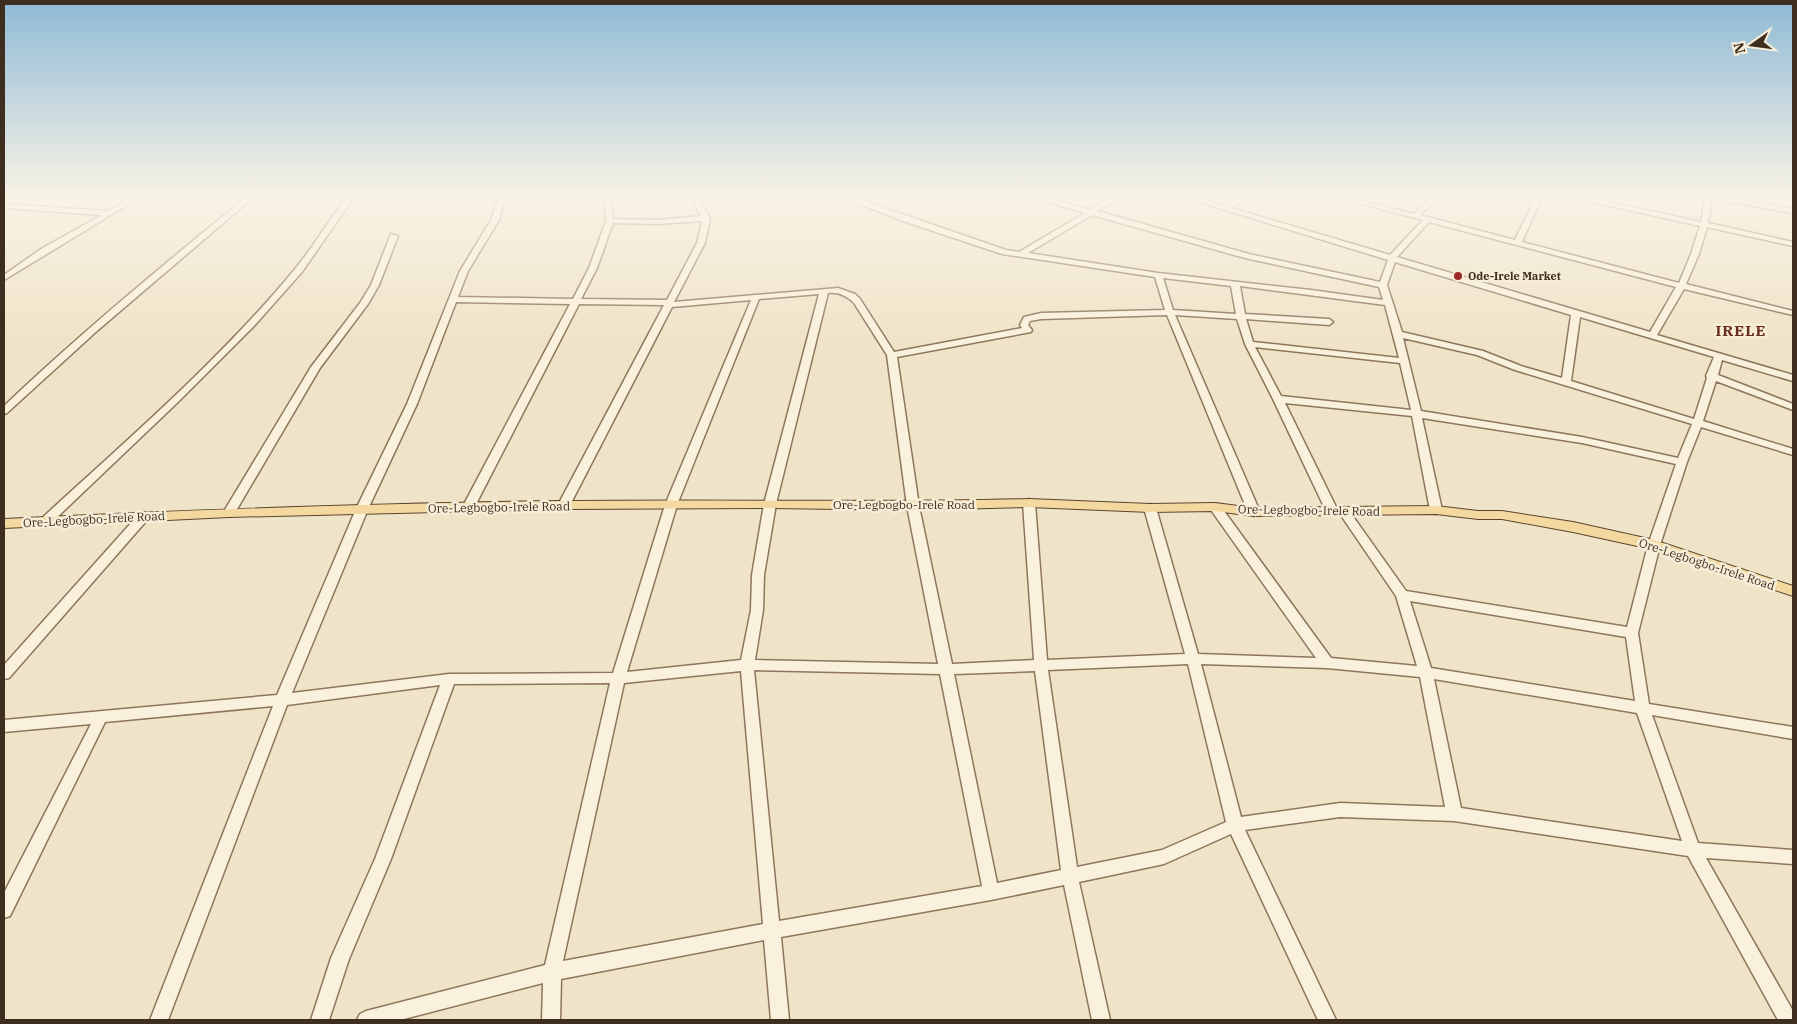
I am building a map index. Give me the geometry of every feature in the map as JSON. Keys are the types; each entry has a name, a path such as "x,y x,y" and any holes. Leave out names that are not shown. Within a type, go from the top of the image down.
{"main road":[{"name":"Ore-Legbogbo-Irele Road","path":"4,524 229,513 564,505 770,504 912,506 1028,503 1150,508 1215,507 1254,512 1436,510 1520,518 1574,526 1654,545 1793,591"}],"street":[{"path":"4,278 57,244"},
{"path":"4,411 60,357 191,244"},
{"path":"46,521 174,401 252,324 299,270 317,244"},
{"path":"229,513 316,367 364,304 375,284 391,244"},
{"path":"159,1020 282,700 362,509 412,404 464,270 480,244"},
{"path":"468,508 577,300 593,268 602,244"},
{"path":"564,505 700,244"},
{"path":"977,244 1004,252 1040,259 1158,275 1311,292 1389,304"},
{"path":"1021,254 1038,244"},
{"path":"1204,244 1248,256 1383,285"},
{"path":"1345,244 1793,378"},
{"path":"1405,244 1392,258 1383,285 1398,334 1436,510"},
{"path":"1525,244 1682,286 1793,313"},
{"path":"1652,336 1682,286 1699,244"},
{"path":"1158,275 1170,312 1254,512"},
{"path":"1235,284 1241,317 1249,344 1337,511 1402,595 1426,672 1454,814"},
{"path":"453,300 577,300 669,304 838,290 852,296 892,355 912,506 947,669 991,892"},
{"path":"780,1020 747,666 756,610 758,575 770,504 824,292"},
{"path":"551,1020 552,972 618,678 671,505 756,297"},
{"path":"892,355 1028,330 1025,322 1031,317 1170,312 1329,322"},
{"path":"1566,383 1576,313"},
{"path":"1398,334 1480,353 1566,383 1793,452"},
{"path":"1249,344 1404,360"},
{"path":"1719,356 1711,376 1698,422 1682,462 1654,545 1632,633 1643,709 1693,850 1788,1020"},
{"path":"1711,376 1793,407"},
{"path":"1278,399 1416,412 1524,428 1597,441 1682,462"},
{"path":"1028,503 1041,664 1070,876 1101,1020"},
{"path":"1215,507 1327,663"},
{"path":"1150,508 1194,659 1235,824 1327,1020"},
{"path":"4,674 144,516"},
{"path":"1402,595 1632,633"},
{"path":"4,726 282,700 449,679 618,678 747,666 947,669 1194,659 1327,663 1426,672 1793,733"},
{"path":"320,1020 340,958 383,859 449,679"},
{"path":"4,910 101,717"},
{"path":"366,1020 552,972 773,930 991,892 1164,857 1235,824 1340,810 1454,814 1693,850 1793,857"}],"place":[{"name":"Ode-Irele Market","path":"1458,276"}],"district":[{"name":"IRELE","path":"1741,330"}]}
